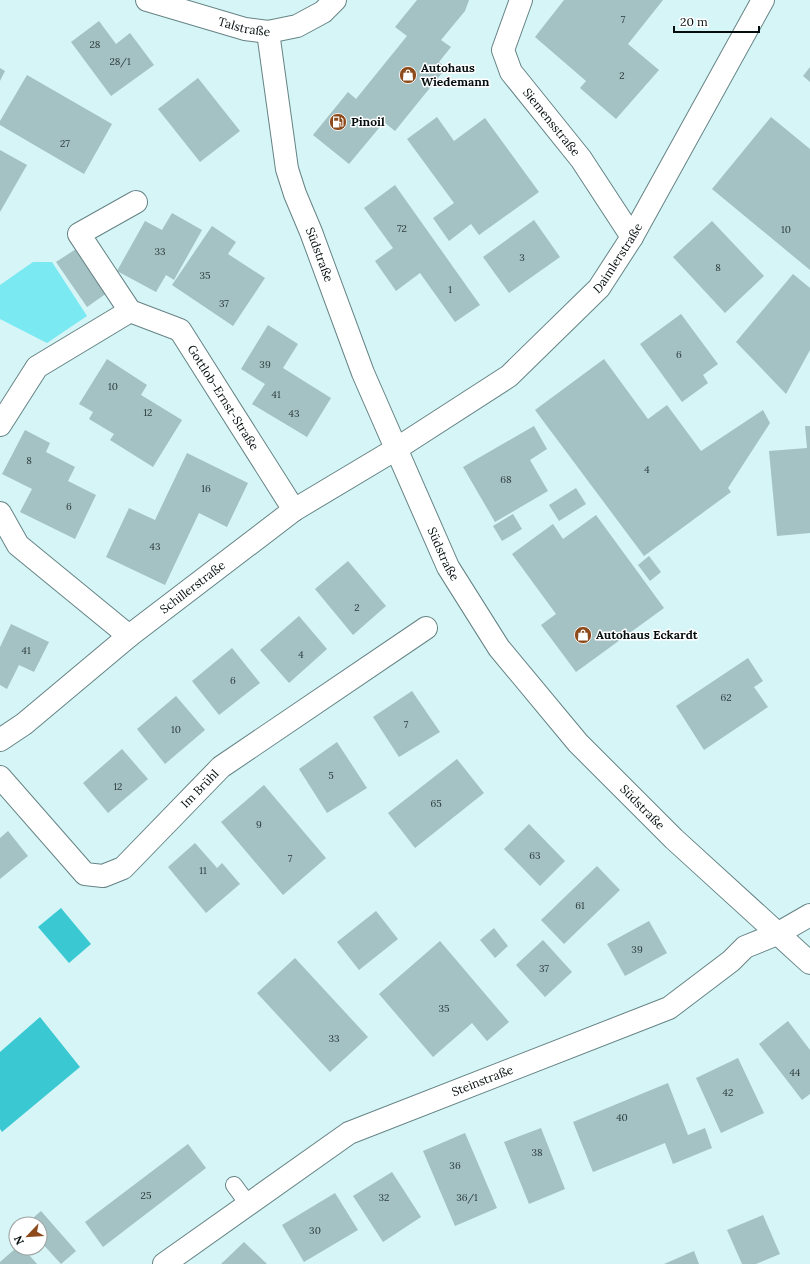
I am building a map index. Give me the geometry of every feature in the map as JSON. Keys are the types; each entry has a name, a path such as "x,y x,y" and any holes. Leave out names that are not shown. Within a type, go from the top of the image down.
{"street":[{"name":"Talstraße","path":"146,0 245,29 268,32 297,26 323,12 335,0"},
{"name":"Siemensstraße","path":"521,0 503,50 511,72 581,159 632,238"},
{"name":"Daimlerstraße","path":"396,449 509,376 599,288 632,238 763,0"},
{"name":"Südstraße","path":"268,32 288,169 295,194 311,232 362,373 448,567 499,648 578,743 674,838 810,963"},
{"path":"0,425 37,367 130,310 79,234 136,202"},
{"name":"Gottlob-Ernst-Straße","path":"130,310 180,330 294,510"},
{"name":"Schillerstraße","path":"0,740 24,724 129,636 294,510 396,449"},
{"path":"0,513 18,545 129,636"},
{"name":"Im Brühl","path":"0,777 43,819 85,874 104,876 123,868 221,767 426,628"},
{"name":"Steinstraße","path":"164,1264 349,1133 669,1008 731,961 745,948 778,934 810,915"}],"lane":[{"path":"234,1185 248,1204"}],"shaded area":[{"path":"33,262 52,262 87,316 47,343 0,319 0,285"},
{"path":"61,908 91,944 69,963 38,927"},
{"path":"40,1017 80,1067 2,1132 0,1129 0,1052"}],"building":[{"path":"417,0 469,0 465,11 441,40 451,47 439,62 446,68 395,131 384,122 349,164 313,135 348,92 356,99 407,36 395,27"},
{"path":"564,0 663,0 628,44 659,70 616,119 580,88 586,81 535,37"},
{"path":"99,21 116,44 130,33 154,65 111,96 71,42"},
{"path":"810,67 810,82 803,76"},
{"path":"0,68 5,71 0,81"},
{"path":"27,75 112,124 84,174 0,125 0,121"},
{"path":"198,78 240,131 200,162 158,109"},
{"path":"437,117 454,141 485,118 539,192 479,235 471,224 449,241 433,218 454,203 407,139"},
{"path":"771,117 810,149 810,270 712,189"},
{"path":"0,150 27,165 0,212"},
{"path":"395,185 480,305 455,322 420,273 396,291 375,261 393,248 364,208"},
{"path":"172,213 202,230 174,280 166,275 156,292 117,271 145,221 162,230"},
{"path":"534,220 560,257 509,293 483,257"},
{"path":"712,221 764,276 725,313 673,257"},
{"path":"212,226 236,242 228,254 265,278 233,326 172,285"},
{"path":"76,249 107,293 87,307 56,262"},
{"path":"793,274 810,288 810,350 786,394 736,342"},
{"path":"681,314 718,364 703,375 708,383 682,402 640,344"},
{"path":"268,325 298,344 283,368 331,398 307,437 252,404 265,384 241,369"},
{"path":"107,359 147,385 141,395 182,420 153,467 110,440 114,434 89,419 93,412 79,404"},
{"path":"604,359 648,419 667,405 701,451 763,410 770,423 728,488 731,492 644,556 535,410"},
{"path":"534,426 547,449 530,460 548,491 495,522 463,467"},
{"path":"805,426 810,426 810,533 777,536 769,451 807,448"},
{"path":"25,430 50,443 46,452 75,467 68,481 96,495 75,539 20,512 32,489 2,474"},
{"path":"187,453 248,483 227,527 199,513 165,585 106,557 129,508 155,520"},
{"path":"576,488 586,504 559,521 549,505"},
{"path":"513,514 522,529 502,541 493,526"},
{"path":"596,515 664,608 576,672 541,625 556,614 512,554 553,524 563,539"},
{"path":"649,556 661,572 650,581 638,565"},
{"path":"348,561 386,606 353,635 315,589"},
{"path":"299,616 327,649 289,683 260,650"},
{"path":"11,624 49,642 34,672 19,665 7,689 0,685 0,647"},
{"path":"232,648 260,683 219,715 192,681"},
{"path":"748,658 763,681 754,687 768,707 704,750 676,706"},
{"path":"412,691 440,732 399,757 373,717"},
{"path":"176,696 205,730 165,764 137,729"},
{"path":"337,742 367,788 327,813 299,769"},
{"path":"122,749 148,779 108,813 83,783"},
{"path":"457,759 484,793 415,848 388,813"},
{"path":"264,785 326,858 283,895 221,822"},
{"path":"529,824 565,861 540,886 504,849"},
{"path":"8,831 28,856 0,879 0,838"},
{"path":"195,843 217,868 222,863 240,884 206,913 168,867"},
{"path":"597,866 620,890 564,944 541,920"},
{"path":"376,911 398,939 359,970 337,942"},
{"path":"649,921 667,953 625,976 607,944"},
{"path":"494,928 508,946 495,958 480,940"},
{"path":"543,940 572,972 545,997 516,965"},
{"path":"440,941 509,1022 487,1041 472,1023 433,1057 379,994"},
{"path":"295,958 368,1037 330,1072 257,993"},
{"path":"788,1021 810,1050 810,1094 802,1100 759,1044"},
{"path":"738,1058 764,1113 721,1133 696,1078"},
{"path":"668,1083 688,1135 705,1128 712,1148 673,1164 665,1143 593,1172 573,1122"},
{"path":"541,1128 565,1189 529,1204 504,1142"},
{"path":"465,1133 497,1208 455,1226 423,1151"},
{"path":"188,1144 206,1168 103,1247 85,1222"},
{"path":"392,1172 421,1217 383,1242 353,1196"},
{"path":"335,1193 358,1230 304,1262 282,1225"},
{"path":"41,1211 45,1216 35,1216"},
{"path":"763,1215 780,1254 756,1264 742,1264 727,1230"},
{"path":"48,1219 76,1251 61,1264 48,1250"},
{"path":"244,1242 267,1264 221,1264"},
{"path":"694,1251 699,1264 664,1264"},
{"path":"8,1255 30,1256 37,1264 0,1264 0,1262"}],"place":[{"name":"Autohaus Wiedemann","path":"408,75"},
{"name":"Pinoil","path":"338,122"},
{"name":"Autohaus Eckardt","path":"583,635"}]}
